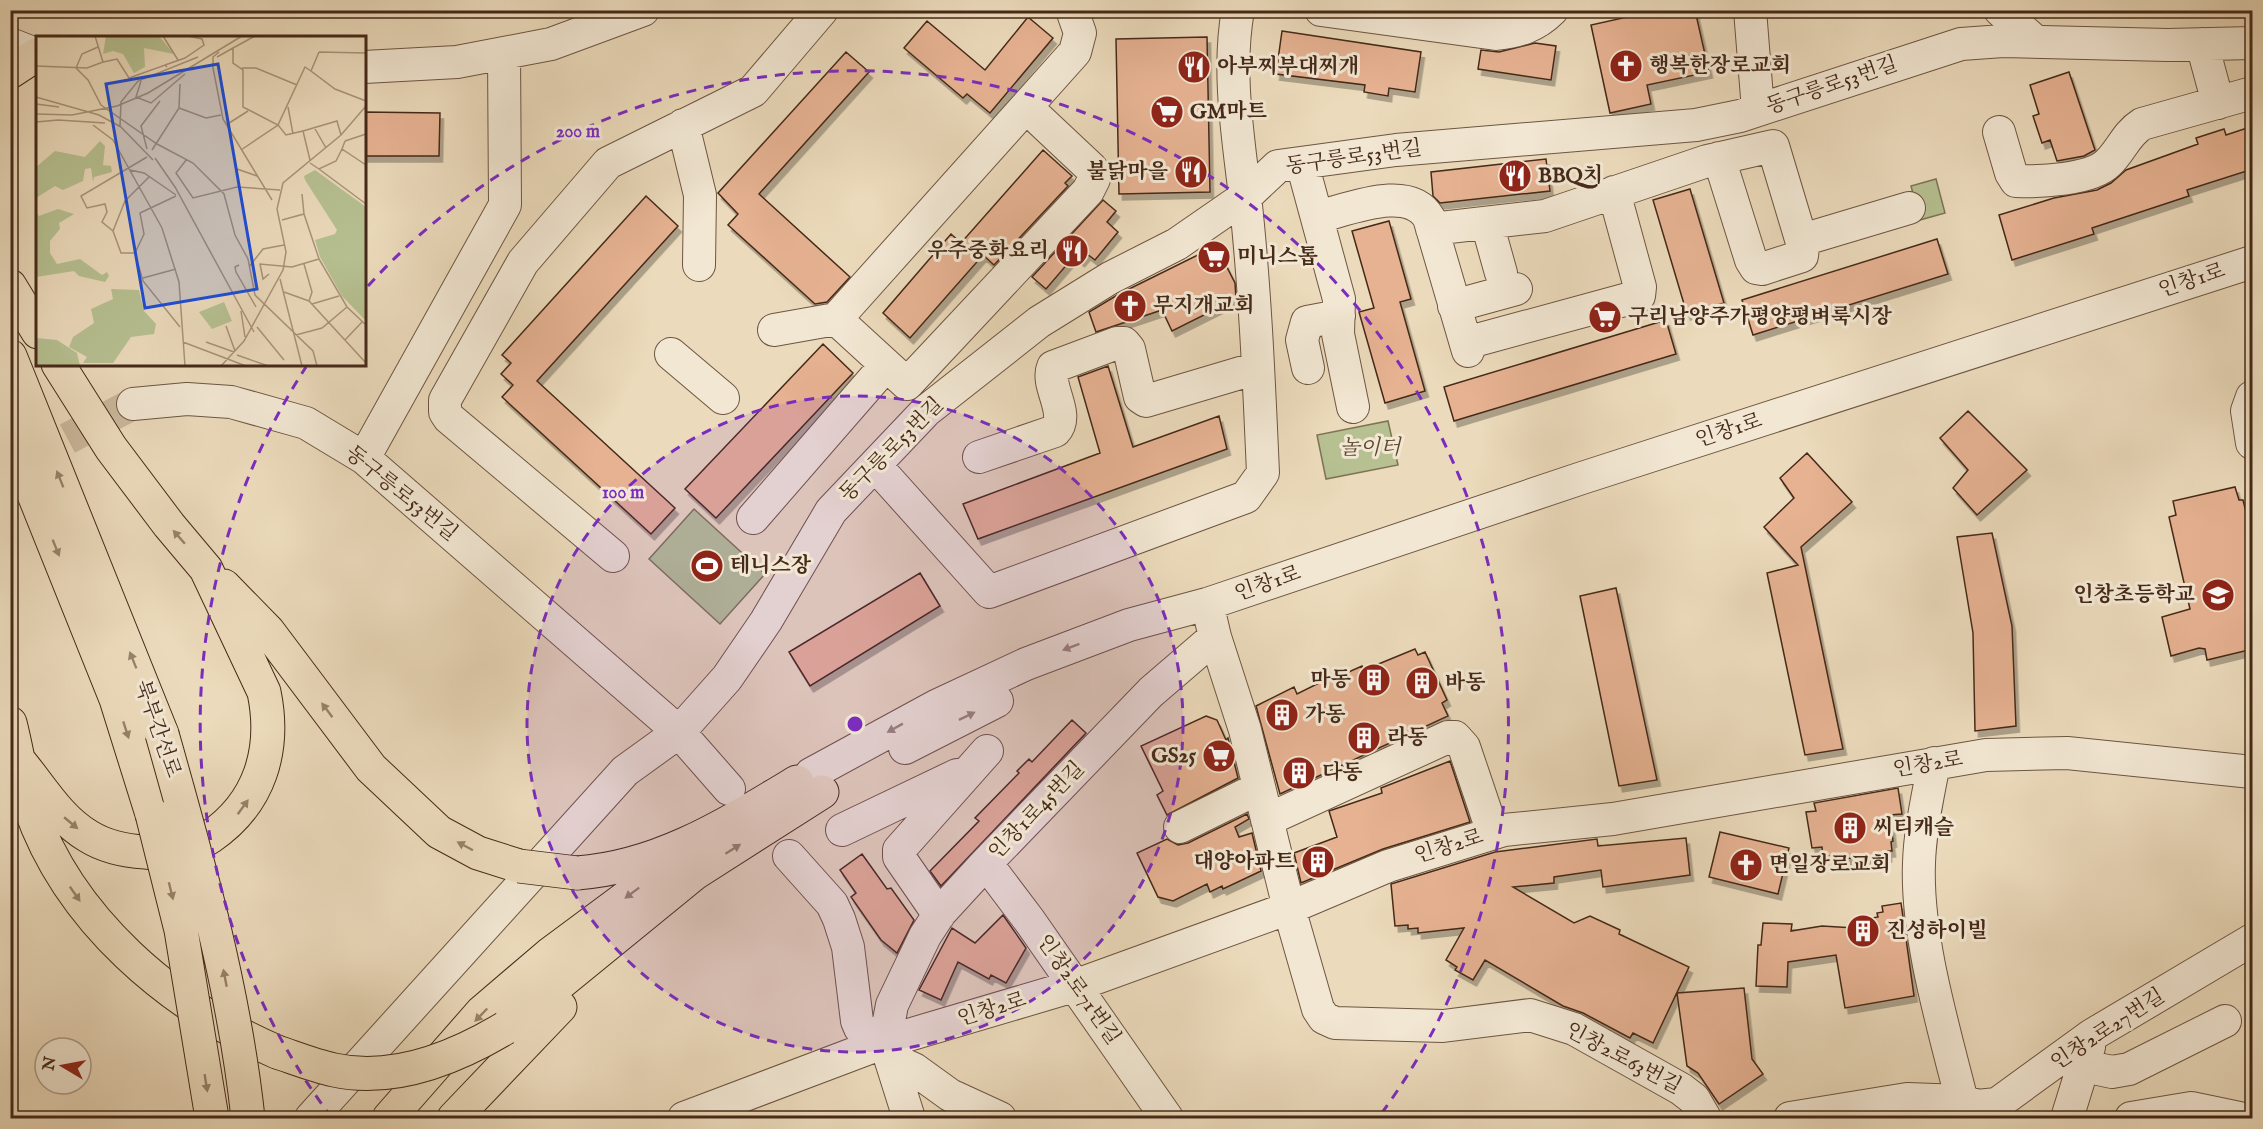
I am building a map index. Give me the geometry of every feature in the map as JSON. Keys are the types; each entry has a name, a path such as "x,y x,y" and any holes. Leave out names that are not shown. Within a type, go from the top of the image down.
{"highway":[{"path":"10,286 36,329"},
{"name":"북부간선로","path":"10,356 162,734 217,933 241,1055 248,1119"},
{"path":"59,366 111,448 169,525 206,569 268,631 371,768 439,832 478,853 519,866 577,873 610,871 663,855 817,783"},
{"name":"북부간선로","path":"10,435 116,699 152,814 181,930 212,1119"},
{"path":"20,762 71,823 88,836 120,849 146,853 183,852 231,823 257,784 268,739 269,714 264,692 253,666 206,569"},
{"path":"10,723 30,807 57,867 92,916 161,985 204,1013 277,1052 335,1070 400,1070 432,1064 470,1049 505,1028 695,873 817,783"},
{"path":"389,1119 482,1012 550,954 713,833"},
{"path":"454,1119 526,1040 695,873"}],"street":[{"path":"366,67 457,62 551,44 609,17 643,10"},
{"path":"613,556 449,418 444,406 518,269 608,163 753,91 822,10"},
{"path":"774,330 836,319 1075,52 1080,33 1072,10"},
{"path":"875,465 989,592 1246,497 1263,473 1245,197 1237,138 1234,45 1238,10"},
{"path":"1321,10 1389,15 1496,34 1525,29 1539,23 1552,10"},
{"path":"1750,10 1758,111"},
{"path":"2000,10 2036,42"},
{"name":"동구릉로53번길","path":"679,732 727,678 766,621 831,511 920,417 1049,316 1110,278 1176,244 1245,197 1278,166 1396,150 1696,125 1758,111 1961,44 2253,43"},
{"path":"2202,44 2218,103"},
{"path":"364,458 505,205 504,53"},
{"path":"1999,132 2011,173 2016,181 2062,179 2103,167 2128,135 2142,124 2253,93"},
{"path":"753,518 897,374 1092,185 1095,174 1092,169 1026,107"},
{"path":"683,125 700,195 699,265"},
{"path":"1432,229 1545,216 1719,158 1773,146 1802,240 1803,251 1798,259 1756,268 1751,260 1719,158"},
{"path":"1302,162 1339,299 1339,345 1353,407"},
{"path":"1317,217 1397,200 1422,209 1432,229 1467,347 1639,296 1640,287 1614,192"},
{"path":"1802,240 1909,208"},
{"path":"1454,306 1508,281 1487,223"},
{"name":"인창1로","path":"817,783 936,706 1026,664 1128,625 1207,604 1593,474 2253,262"},
{"path":"1049,316 1061,362"},
{"path":"1308,368 1302,340 1306,322 1339,316"},
{"path":"836,319 897,374 920,417"},
{"path":"979,457 1059,427 1060,416 1051,371 1061,362 1124,343 1129,349 1140,397 1146,401 1257,368"},
{"path":"671,354 723,398"},
{"path":"2253,397 2247,411 2253,443"},
{"name":"동구릉로53번길","path":"133,404 188,399 231,402 306,423 364,458 679,732 729,789"},
{"path":"1207,604 1215,637 1245,730 1289,908"},
{"name":"인창1로45번길","path":"889,1054 896,994 909,964 939,915 1151,692 1215,637"},
{"path":"311,1119 625,771 679,732"},
{"path":"1267,820 1448,737 1455,738 1464,747 1493,833"},
{"name":"인창2로","path":"684,1119 889,1054 1289,908 1388,866 1493,833 1613,819 1986,755 2067,753 2253,772"},
{"path":"842,830 979,760 898,854 939,915"},
{"path":"1934,763 1921,836 1919,879 1924,932 1962,1101"},
{"path":"1180,827 1259,788"},
{"path":"789,856 832,904 848,947 857,1021 860,1028 889,1054 950,1095 1000,1119"},
{"name":"인창2로71번길","path":"986,863 1029,920 1167,1119"},
{"name":"인창2로63번길","path":"1289,908 1318,1009 1329,1021 1443,1026 1530,1015 1574,1029 1681,1089 1694,1099 1705,1119"},
{"name":"인창2로27번길","path":"1790,1119 1907,1099 1962,1101 1977,1106 1997,1104 2092,1035 2253,940"},
{"path":"2084,1066 2112,1072 2129,1069 2225,1021"},
{"path":"2067,1119 2092,1035"},
{"path":"889,1054 909,1119"},
{"path":"2131,1119 2191,1108 2239,1119"}],"green space":[{"path":"1936,179 1945,213 1920,220 1911,186"},
{"name":"놀이터","path":"1388,421 1398,465 1326,479 1317,435"},
{"name":"테니스장","path":"694,509 765,574 720,624 649,559"}],"building":[{"path":"1641,10 1695,10 1709,72 1647,85 1651,104 1610,113 1591,25 1641,14"},
{"path":"1028,17 1053,38 990,113 967,94 963,98 904,48 927,21 985,70"},
{"path":"1282,31 1421,52 1415,92 1389,88 1388,96 1364,92 1365,85 1276,74"},
{"path":"1207,37 1210,192 1119,194 1116,39"},
{"path":"1535,43 1556,46 1551,80 1478,69 1481,50 1499,52"},
{"path":"846,52 869,72 759,194 850,277 827,302 815,304 728,225 738,214 718,193"},
{"path":"2069,72 2095,150 2084,156 2057,161 2050,140 2042,143 2033,116 2039,114 2030,85"},
{"path":"366,112 440,113 439,156 366,156"},
{"path":"2253,126 2253,169 2187,190 2189,196 2092,228 2094,234 2012,260 1999,215 2054,198 2097,190 2111,183 2126,170 2198,144 2196,138 2224,129 2226,135"},
{"path":"1043,150 1072,176 1065,183 1068,186 994,265 983,255 910,338 883,313 951,234 961,243"},
{"path":"1546,159 1550,191 1440,203 1433,196 1431,172"},
{"path":"1690,189 1724,303 1687,314 1653,200"},
{"path":"646,196 678,226 537,381 675,508 651,534 502,397 513,385 501,374 511,363 502,355"},
{"path":"1103,200 1116,211 1107,222 1118,232 1095,260 1087,254 1081,261 1075,255 1046,289 1032,277"},
{"path":"1389,221 1411,299 1400,302 1425,391 1385,403 1359,312 1374,308 1352,231"},
{"path":"1937,239 1948,274 1753,335 1742,300"},
{"path":"1216,246 1235,283 1236,299 1172,331 1162,310 1096,332 1089,312 1119,294"},
{"path":"1666,320 1676,354 1454,421 1444,387"},
{"path":"823,344 853,373 716,518 685,489"},
{"path":"1108,366 1133,447 1219,416 1227,449 978,539 963,504 1100,453 1078,377"},
{"path":"1968,411 2027,470 1977,515 1953,488 1968,470 1940,438"},
{"path":"1807,453 1852,502 1801,547 1843,749 1805,755 1767,573 1798,565 1764,527 1794,498 1780,478"},
{"name":"인창초등학교","path":"2235,487 2239,500 2243,500 2253,540 2253,649 2207,660 2205,649 2199,648 2171,656 2162,617 2190,609 2169,517 2176,515 2173,501"},
{"path":"1992,533 2012,626 2016,726 1975,731 1973,633 1957,537"},
{"path":"920,573 940,606 810,686 789,652"},
{"path":"1616,588 1657,780 1619,786 1580,596"},
{"path":"1415,649 1418,655 1425,652 1447,700 1442,703 1448,716 1280,794 1256,706 1294,687 1297,694 1341,672 1342,675 1362,666 1364,670"},
{"path":"1206,716 1217,720 1226,740 1228,738 1238,778 1167,815 1157,795 1163,791 1141,746"},
{"path":"1072,720 1086,733 941,886 930,871 979,821 975,818 1019,773 1017,771 1029,759 1032,762"},
{"path":"1450,761 1470,822 1383,849 1301,883 1294,853 1337,837 1329,811 1382,793 1381,788"},
{"name":"씨티캐슬","path":"1898,788 1902,814 1890,815 1893,841 1891,842 1892,851 1888,851 1888,856 1866,859 1866,856 1830,861 1829,856 1823,857 1822,847 1812,848 1806,812 1816,811 1814,803"},
{"path":"1247,814 1249,819 1235,827 1239,837 1252,833 1261,871 1223,889 1222,886 1210,892 1207,884 1173,901 1158,897 1137,853 1167,839 1178,845 1188,843"},
{"path":"1720,832 1789,848 1778,894 1709,877"},
{"path":"1686,838 1690,875 1603,887 1601,870 1554,877 1554,883 1513,887 1574,923 1590,916 1620,930 1619,934 1689,967 1653,1043 1633,1033 1630,1038 1583,1013 1563,1006 1485,960 1473,980 1455,970 1457,967 1446,960 1464,928 1418,933 1418,928 1408,929 1408,925 1395,926 1391,884 1495,852 1597,839 1598,846"},
{"path":"862,854 887,889 891,888 914,920 897,953 881,940 851,897 856,893 840,870"},
{"path":"1901,903 1914,996 1845,1008 1836,955 1788,962 1787,987 1756,986 1758,945 1761,945 1763,923 1792,924 1791,931 1822,926 1871,929 1873,918 1878,917 1877,913 1883,912 1882,906"},
{"path":"1003,915 1026,948 1006,983 991,975 989,979 958,962 941,1000 919,990 952,928 975,943"},
{"path":"1744,988 1752,1059 1763,1074 1719,1104 1698,1073 1687,1066 1677,993"}],"tunnel":[{"path":"25,461 133,404"}],"place":[{"name":"행복한장로교회","path":"1626,66"},
{"name":"아부찌부대찌개","path":"1194,67"},
{"name":"GM마트","path":"1167,112"},
{"name":"불닭마을","path":"1191,172"},
{"name":"BBQ치","path":"1515,176"},
{"name":"우주중화요리","path":"1072,251"},
{"name":"미니스톱","path":"1214,257"},
{"name":"무지개교회","path":"1130,306"},
{"name":"구리남양주가평양평벼룩시장","path":"1605,317"},
{"name":"테니스장","path":"707,566"},
{"name":"인창초등학교","path":"2218,595"},
{"name":"마동","path":"1374,680"},
{"name":"바동","path":"1422,683"},
{"name":"가동","path":"1282,715"},
{"name":"라동","path":"1364,738"},
{"name":"GS25","path":"1219,756"},
{"name":"다동","path":"1299,773"},
{"name":"씨티캐슬","path":"1850,828"},
{"name":"대양아파트","path":"1318,862"},
{"name":"면일장로교회","path":"1746,865"},
{"name":"진성하이빌","path":"1863,931"}]}
